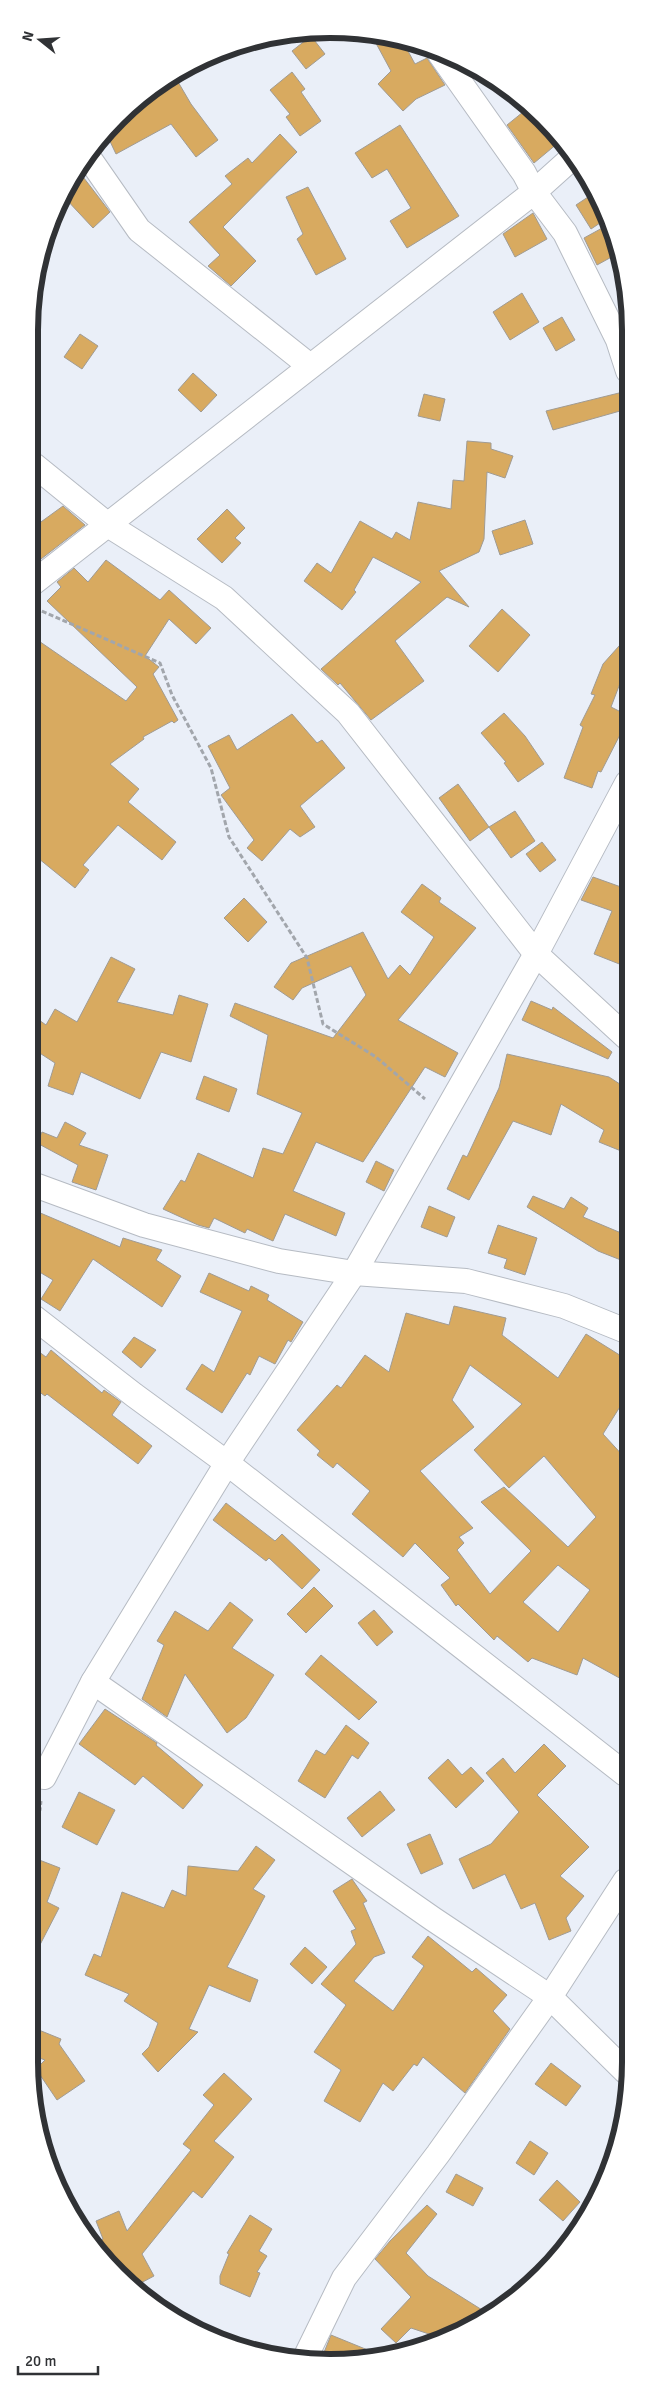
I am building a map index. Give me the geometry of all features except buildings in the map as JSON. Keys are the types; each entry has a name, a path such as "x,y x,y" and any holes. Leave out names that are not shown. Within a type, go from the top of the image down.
{"street":[{"path":"446,62 524,173 534,192 565,233 618,340 622,352"},
{"path":"91,161 139,230 310,366"},
{"path":"37,581 534,192 568,162"},
{"path":"37,467 108,525 224,598 348,714 536,954 622,1033"},
{"path":"44,1777 93,1682 227,1463 354,1273 536,954 622,792"},
{"path":"37,1186 144,1225 280,1261 354,1273 466,1281 564,1306 622,1329"},
{"path":"37,1320 134,1395 227,1463 622,1772"},
{"path":"93,1682 433,1919 550,1996 622,2068"},
{"path":"308,2353 344,2278 438,2154 550,1996 622,1886"}],"path":[{"path":"37,609 160,663 172,695 211,768 229,837 307,958 323,1024 376,1057 444,1116"}]}
